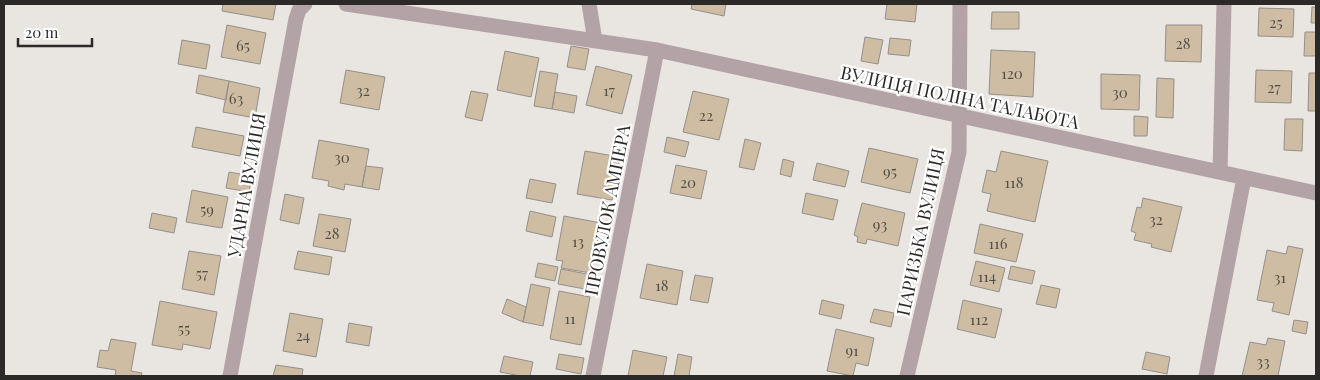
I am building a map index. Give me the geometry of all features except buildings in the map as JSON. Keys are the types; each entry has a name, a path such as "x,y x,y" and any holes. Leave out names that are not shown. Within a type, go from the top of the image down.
{"street":[{"name":"УДАРНА ВУЛИЦЯ","path":"230,376 296,19 299,10 305,4"},
{"path":"346,4 595,41 589,4"},
{"name":"ПАРИЗЬКА ВУЛИЦЯ","path":"907,376 959,152 960,4"},
{"path":"1220,172 1224,4"},
{"name":"ВУЛИЦЯ ПОЛІНА ТАЛАБОТА","path":"595,41 658,50 1316,193"},
{"name":"ПРОВУЛОК АМПЕРА","path":"593,376 658,50"},
{"path":"1206,376 1244,178"}]}
